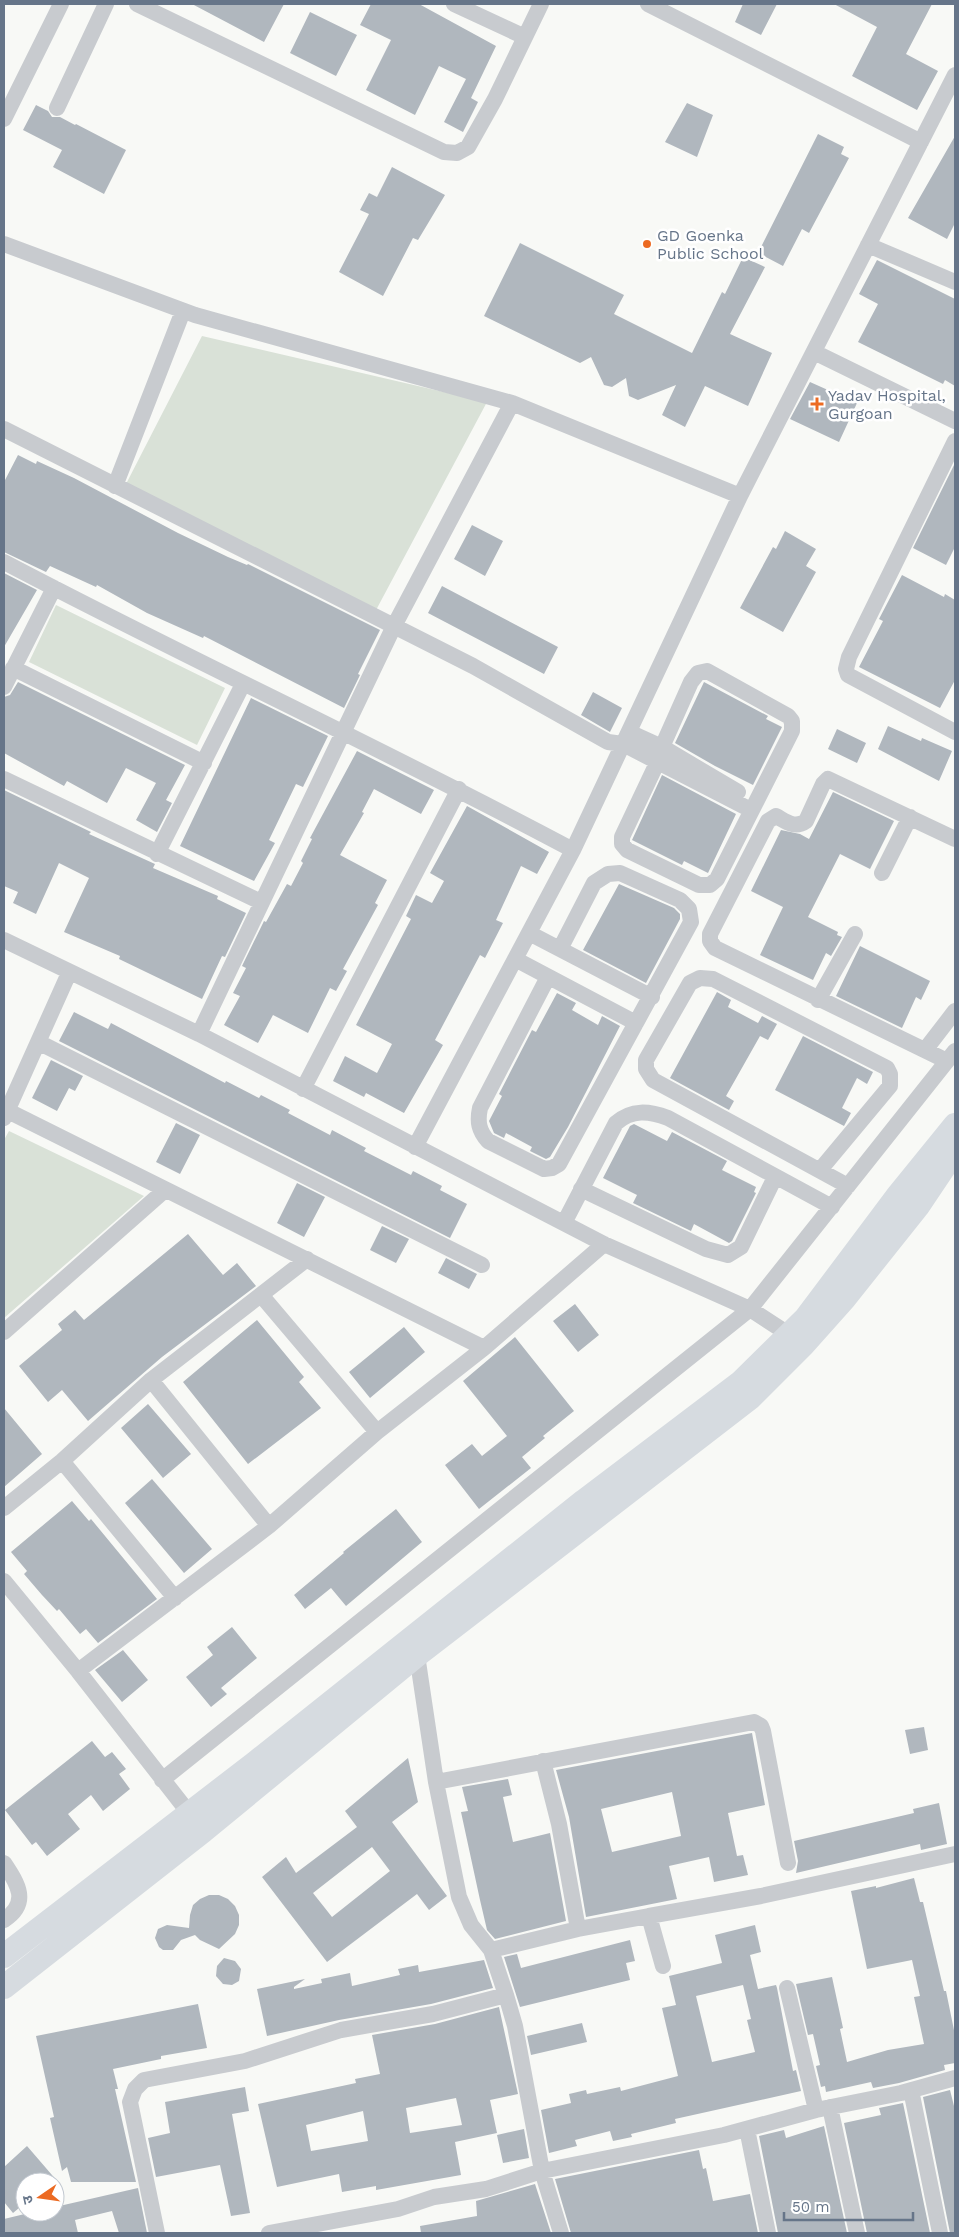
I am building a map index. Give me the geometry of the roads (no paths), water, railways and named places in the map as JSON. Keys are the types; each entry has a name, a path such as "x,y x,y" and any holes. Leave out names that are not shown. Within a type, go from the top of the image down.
{"highway":[{"path":"797,1339 806,1318 898,1194 955,1125"},
{"path":"4,1987 196,1822 608,1495 750,1398 797,1339 844,1299 918,1206 955,1151"},
{"path":"4,1956 196,1822 417,1655 608,1495"}],"street":[{"path":"5,113 61,4"},
{"path":"57,108 106,4"},
{"path":"137,4 444,152 451,153 468,147 495,99 541,4"},
{"path":"454,4 525,37"},
{"path":"648,4 921,142"},
{"path":"415,1147 573,850 740,496 955,75"},
{"path":"4,244 183,311 512,403 740,496"},
{"path":"868,245 955,282"},
{"path":"115,486 183,311"},
{"path":"814,352 955,421"},
{"path":"199,1034 394,626 512,403"},
{"path":"4,431 474,666 608,742 626,738 662,747 753,806"},
{"path":"953,726 848,675 846,668 849,657 955,441"},
{"path":"4,562 243,684 459,789 573,850"},
{"path":"4,687 54,588"},
{"path":"13,668 204,763"},
{"path":"657,763 622,836 622,844 627,850 699,885 710,885 717,879 792,731 792,721 788,716 707,671 698,673 691,682 662,747"},
{"path":"157,854 243,684"},
{"path":"626,738 657,763 753,806"},
{"path":"4,778 157,854 261,902"},
{"path":"162,1780 750,1309 951,1056 926,1050 818,1000 714,948 710,941 710,934 714,922 768,821 776,816 795,826 801,825 806,821 823,784 828,779 955,839"},
{"path":"303,1089 459,789"},
{"path":"882,873 910,817"},
{"path":"548,977 480,1108 478,1117 481,1134 488,1141 544,1169 552,1168 559,1164 652,997 691,922 689,909 680,900 620,874 608,874 594,883 560,949"},
{"path":"529,932 652,997"},
{"path":"818,1000 855,934"},
{"path":"4,940 69,973 199,1034 604,1244 750,1309 766,1321 797,1339"},
{"path":"515,959 636,1023"},
{"path":"69,973 6,1114 307,1259 484,1348"},
{"path":"820,1170 890,1086 890,1074 887,1068 713,979 700,978 690,983 646,1060 649,1075 653,1080 848,1186"},
{"path":"926,1050 955,1011"},
{"path":"38,1042 482,1265"},
{"path":"564,1223 616,1123 630,1113 638,1112 657,1114 668,1118 832,1207"},
{"path":"581,1189 706,1250 728,1254 740,1247 775,1177"},
{"path":"4,1332 165,1190"},
{"path":"78,1671 269,1526 377,1432 484,1348 604,1244"},
{"path":"4,1508 62,1462 152,1380 307,1259"},
{"path":"260,1295 377,1432"},
{"path":"152,1380 269,1526"},
{"path":"62,1462 175,1598"},
{"path":"4,1581 78,1671 196,1822"},
{"path":"417,1655 436,1782 459,1898 471,1925 491,1950 506,1995 515,2026 542,2172 561,2233"},
{"path":"436,1782 752,1722 757,1723 763,1731 788,1863"},
{"path":"543,1761 559,1824 578,1929"},
{"path":"491,1950 578,1929 761,1896 955,1854"},
{"path":"4,1863 18,1884 19,1900 14,1913 4,1920"},
{"path":"649,1916 663,1966"},
{"path":"788,1988 857,2233"},
{"path":"157,2233 130,2102 135,2089 144,2080 245,2061 341,2030 433,2014 506,1995"},
{"path":"269,2233 398,2208 434,2197 486,2189 542,2172 672,2147 955,2078"},
{"path":"912,2090 940,2233"},
{"path":"747,2129 768,2233"}],"place":[{"name":"GD Goenka Public School","path":"647,244"},
{"name":"Yadav Hospital, Gurgoan","path":"817,404"}]}
